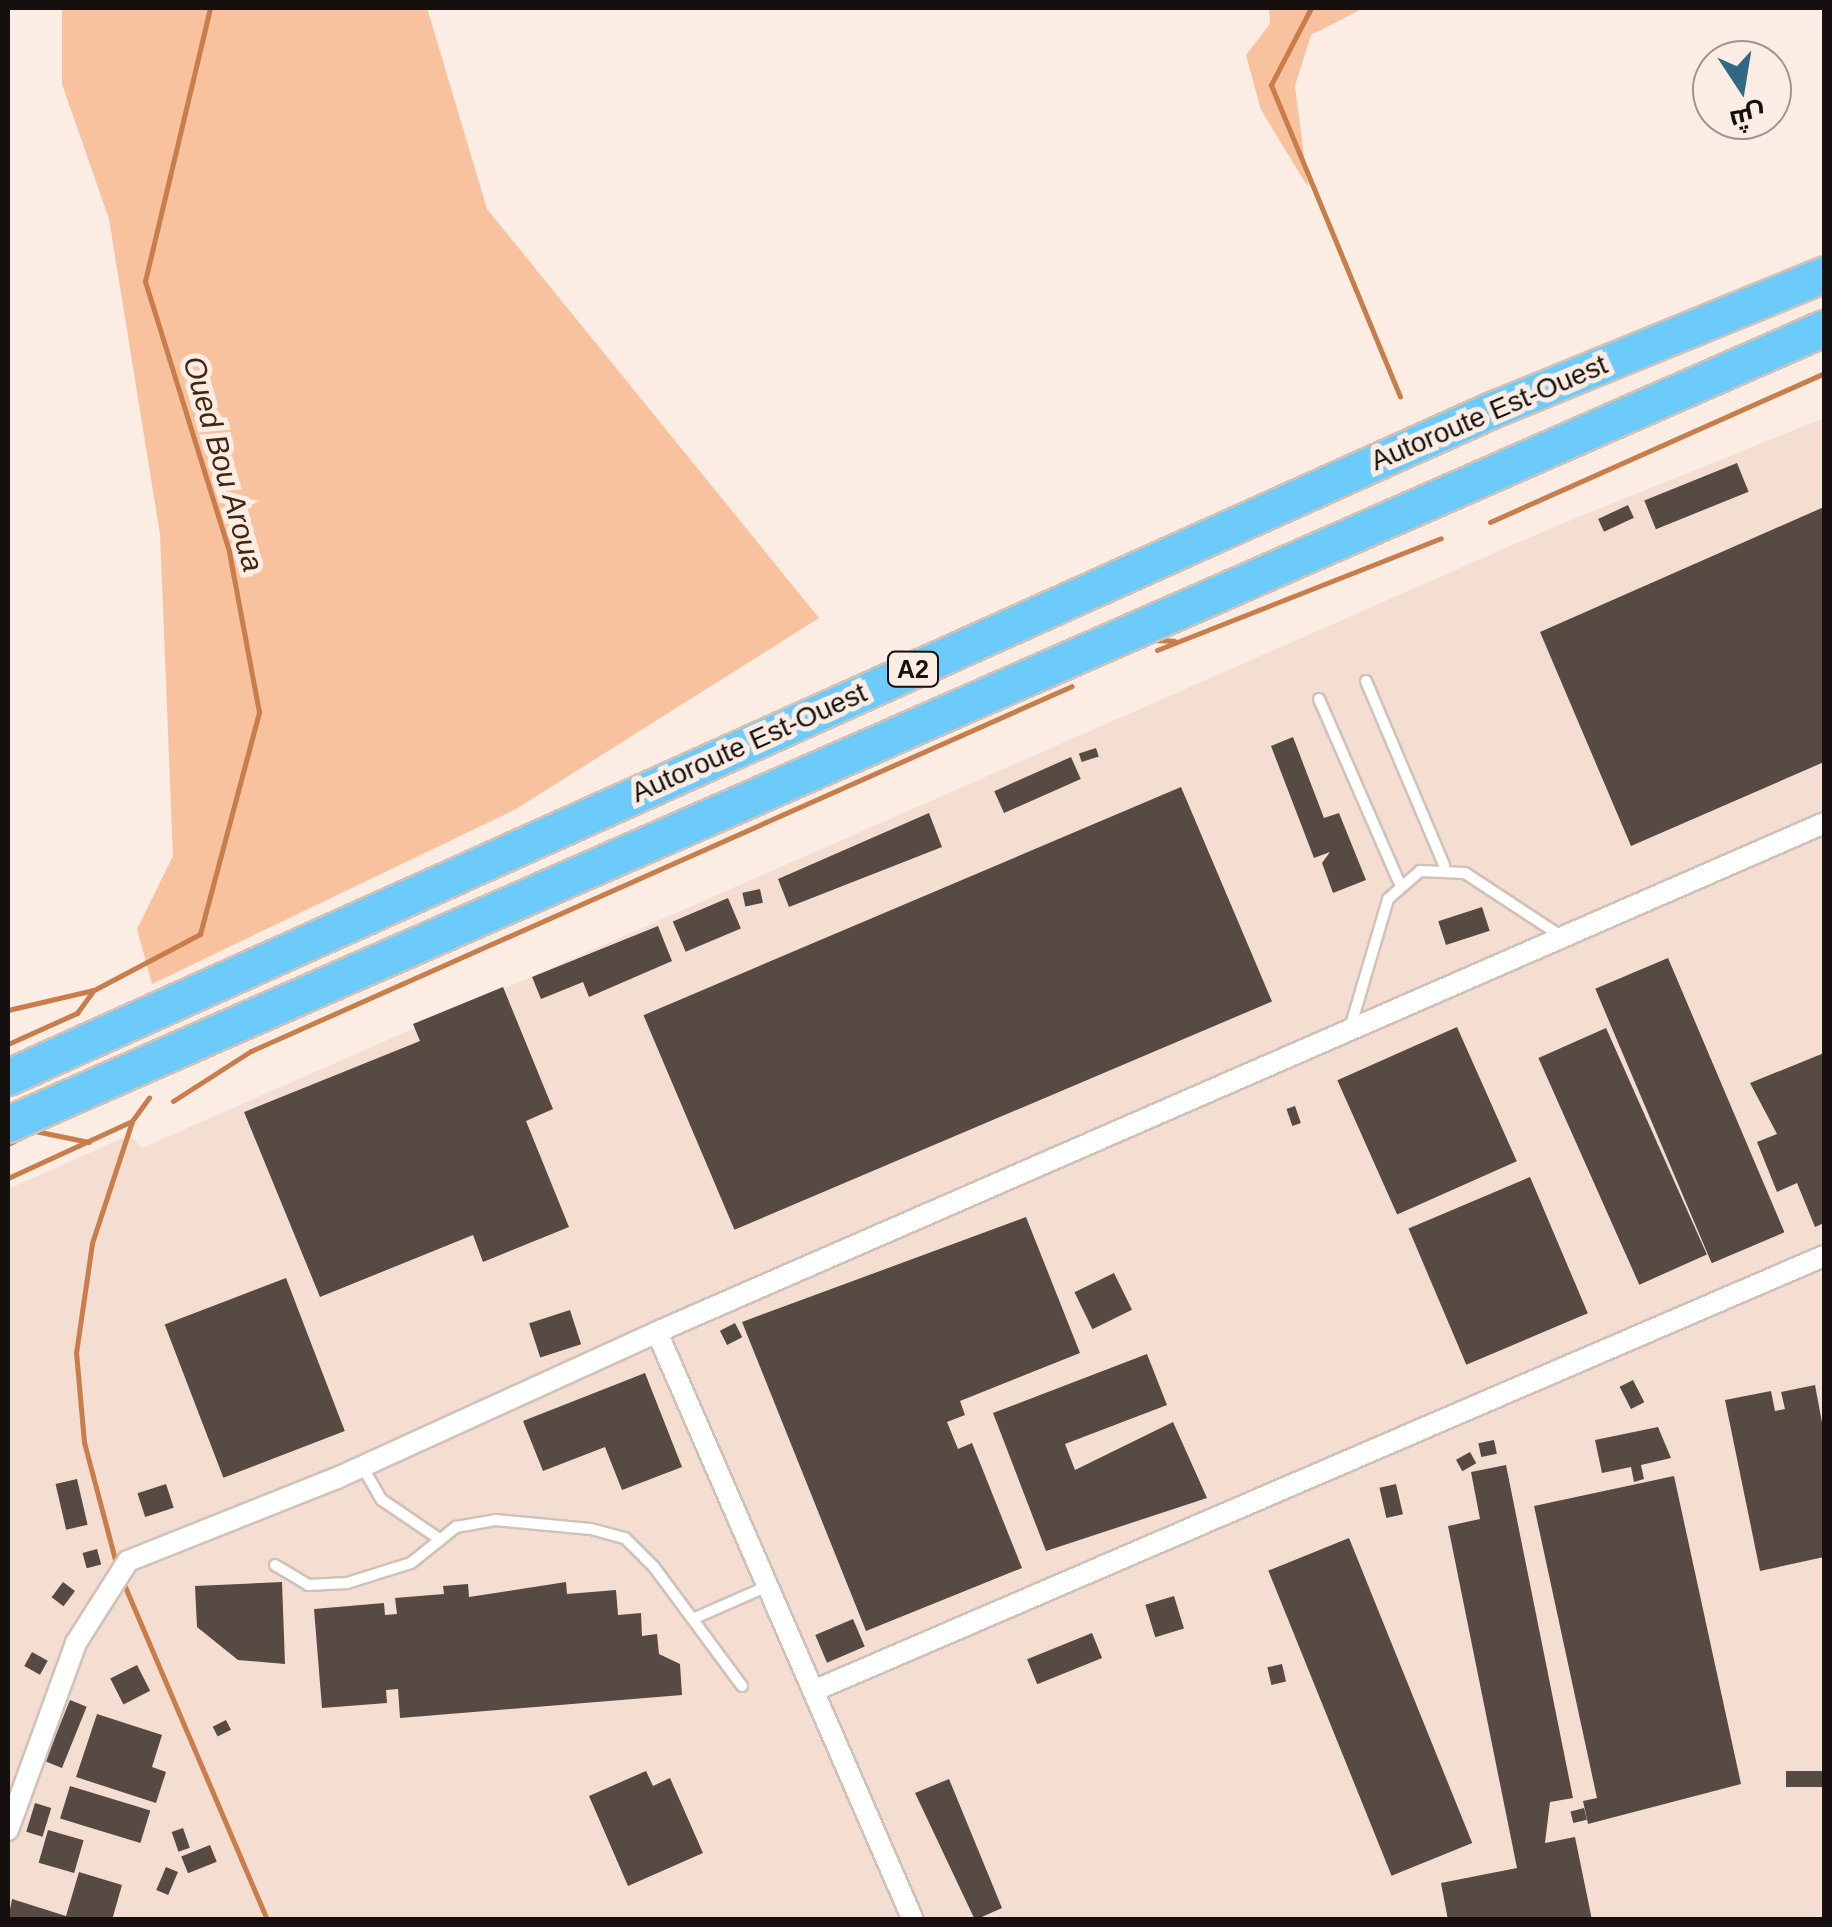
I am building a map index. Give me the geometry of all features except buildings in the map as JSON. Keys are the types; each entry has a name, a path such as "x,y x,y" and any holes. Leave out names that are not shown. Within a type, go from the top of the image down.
{"highway":[{"name":"Autoroute Est-Ouest","path":"8,1077 1489,411 1824,274"},
{"name":"Autoroute Est-Ouest","path":"8,1124 1824,328"}],"street":[{"path":"8,1830 109,1578 128,1561 362,1466 657,1332 1824,823"},
{"path":"818,1689 1824,1256"},
{"path":"657,1332 818,1689 913,1920"}],"lane":[{"path":"1366,681 1444,866 1562,936"},
{"path":"1319,699 1399,882 1350,1028"},
{"path":"1399,882 1444,866"},
{"path":"362,1466 382,1500 438,1538"},
{"path":"275,1565 308,1585 348,1583 411,1563 438,1538 495,1520 625,1538 695,1618 742,1686"},
{"path":"695,1618 771,1584"}],"shaded area":[{"path":"62,8 427,8 487,209 819,618 516,809 152,984 137,929 173,856 160,534 109,219 62,84"},
{"path":"1269,8 1364,8 1311,35 1295,86 1308,187 1261,110 1246,55 1270,24"},
{"path":"1824,418 1824,1919 8,1919 8,1189 130,1135 142,1148 1549,529"}],"waterway":[{"name":"Oued Bou Aroua","path":"8,1010 94,990 200,934 259,712 229,551 145,281 210,8"},
{"path":"1311,8 1271,85 1400,396"},
{"path":"1490,522 1824,373"},
{"path":"1157,650 1441,538"},
{"path":"1150,640 1174,641"},
{"path":"173,1101 251,1051 1072,686"},
{"path":"8,1044 77,1013 92,992"},
{"path":"117,1567 84,1442 76,1353 92,1243 132,1121 149,1098"},
{"path":"8,1178 132,1121"},
{"path":"8,1144 35,1131 89,1142"},
{"path":"123,1582 267,1920"}]}
